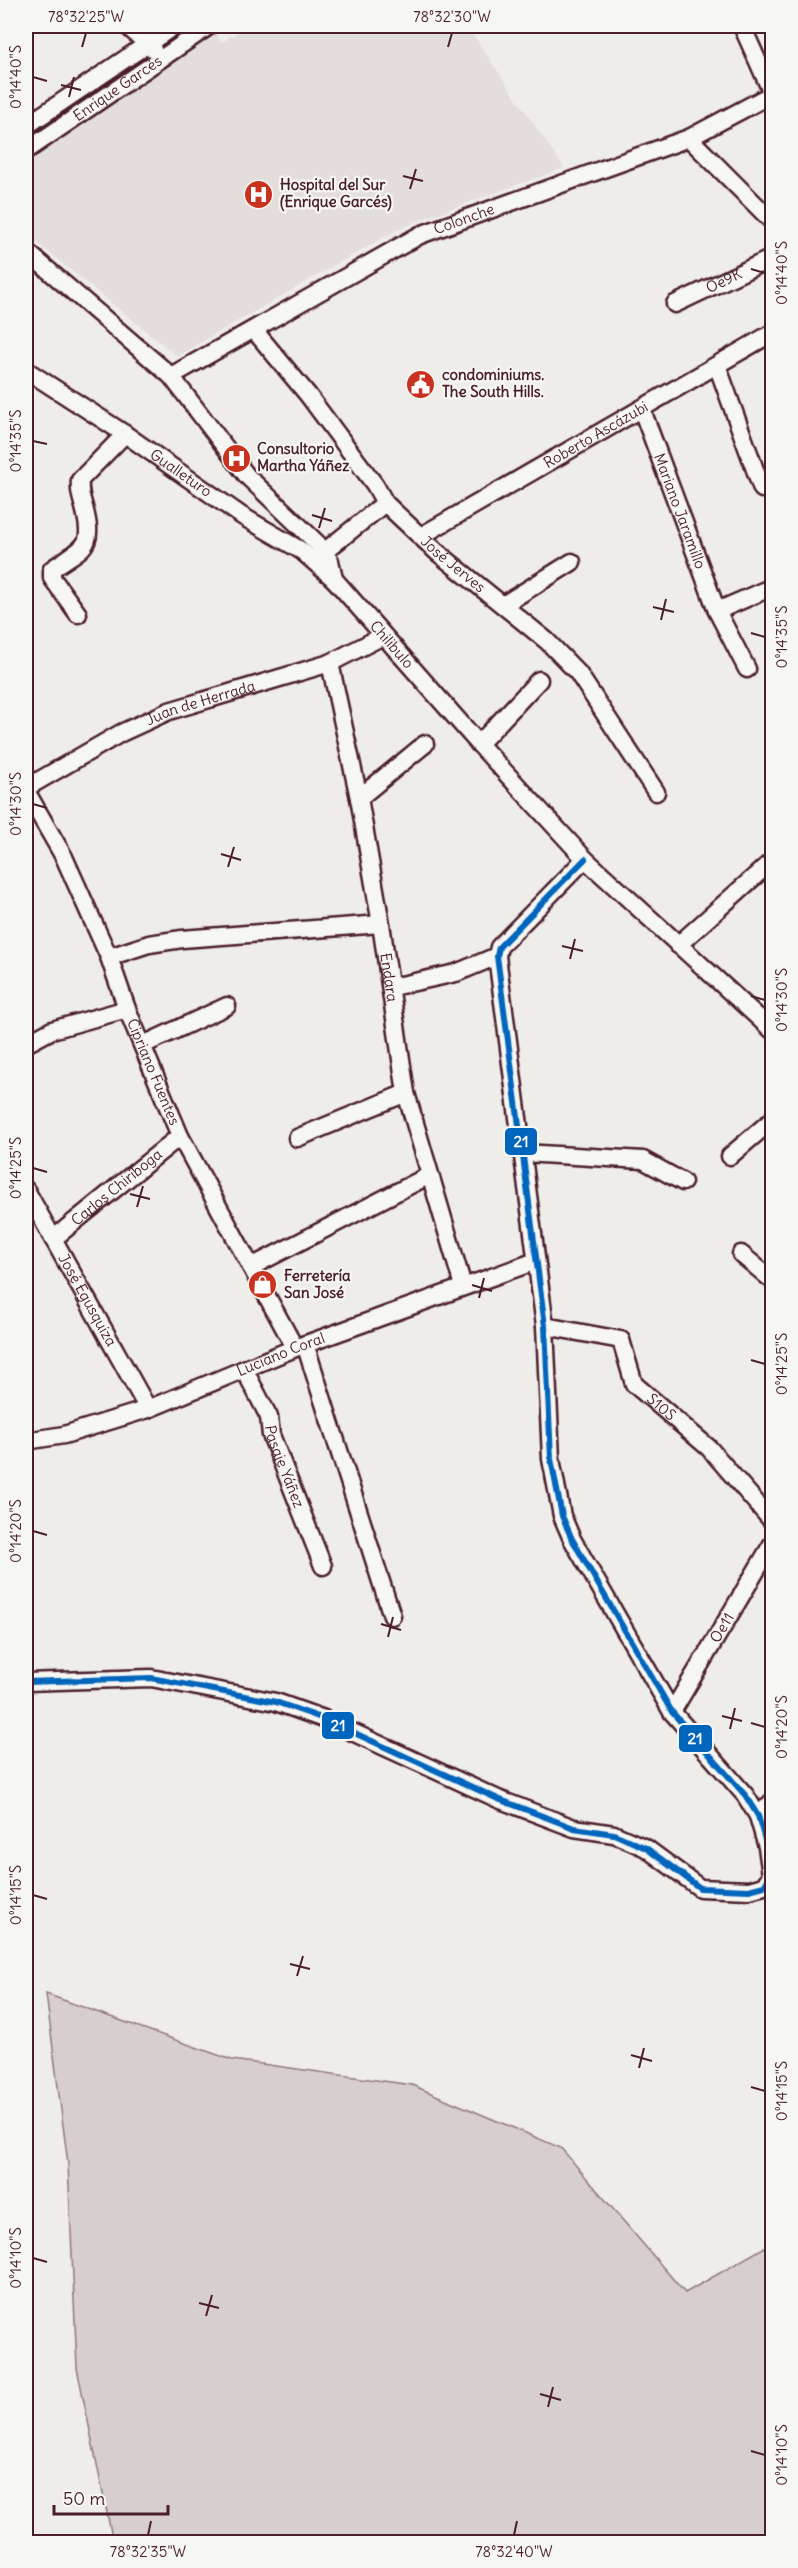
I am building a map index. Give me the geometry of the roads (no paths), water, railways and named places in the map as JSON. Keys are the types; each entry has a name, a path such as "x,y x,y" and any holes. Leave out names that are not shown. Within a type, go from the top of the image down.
{"street":[{"path":"127,26 163,57"},
{"name":"Enrique Garcés","path":"26,126 174,26"},
{"name":"Enrique Garcés","path":"26,151 209,26"},
{"path":"742,26 772,94"},
{"name":"Colonche","path":"171,376 420,235 689,138 772,94"},
{"path":"689,138 772,222"},
{"name":"Chilibulo","path":"26,251 171,376 247,476 324,552 330,561 334,579 479,744 585,859 772,1030"},
{"name":"Oe9K","path":"675,304 772,258"},
{"name":"José Jerves","path":"254,330 308,395 375,485 385,503 547,641 578,673 656,792"},
{"name":"Roberto Ascázubi","path":"421,536 772,333"},
{"path":"717,365 762,489"},
{"name":"Gualleturo","path":"26,370 125,434 242,516 302,551 334,579"},
{"name":"Mariano Jaramillo","path":"642,410 717,611 747,669"},
{"path":"78,614 52,578 52,569 82,547 88,539 90,531 79,490 80,480 125,434"},
{"path":"324,552 385,503"},
{"path":"503,605 572,562"},
{"path":"717,611 772,587"},
{"name":"Juan de Herrada","path":"26,790 121,733 169,711 330,663 383,636"},
{"name":"Endara","path":"330,663 359,798 392,987 406,1094 428,1176 462,1286"},
{"path":"479,744 538,680"},
{"path":"359,798 425,744"},
{"name":"Cipriano Fuentes","path":"26,790 64,857 109,957 127,1010 180,1136 251,1267 300,1346 392,1616"},
{"path":"26,1682 151,1678 276,1702 324,1719 498,1799 574,1828 614,1834 646,1848 700,1888 749,1890 764,1886 772,1878 770,1848 758,1816 745,1794 672,1712 572,1539 562,1516 550,1459 545,1326 497,956 499,947 585,859"},
{"path":"678,945 772,861"},
{"path":"109,957 149,944 182,939 381,924"},
{"path":"392,987 456,974 497,956"},
{"path":"143,1045 227,1006"},
{"path":"26,1044 52,1030 127,1010"},
{"path":"297,1138 406,1094"},
{"path":"730,1156 772,1120"},
{"name":"Carlos Chiriboga","path":"53,1239 180,1136"},
{"path":"523,1154 634,1158 651,1162 683,1182"},
{"path":"251,1267 428,1176"},
{"name":"José Egusquiza","path":"26,1190 148,1409"},
{"path":"741,1254 772,1280"},
{"name":"Luciano Coral","path":"26,1441 64,1435 148,1409 300,1346 536,1261"},
{"name":"S10S","path":"545,1326 621,1340 634,1384 709,1448 772,1521"},
{"name":"Pasaje Yáñez","path":"244,1369 269,1417 271,1435 323,1566"},
{"name":"Oe11","path":"672,1712 772,1544"},
{"path":"758,1816 772,1802"}],"place":[{"name":"Hospital del Sur (Enrique Garcés)","path":"259,194"},
{"name":"condominiums. The South Hills.","path":"421,384"},
{"name":"Consultorio Martha Yáñez","path":"236,458"},
{"name":"Ferretería San José","path":"263,1285"}]}
